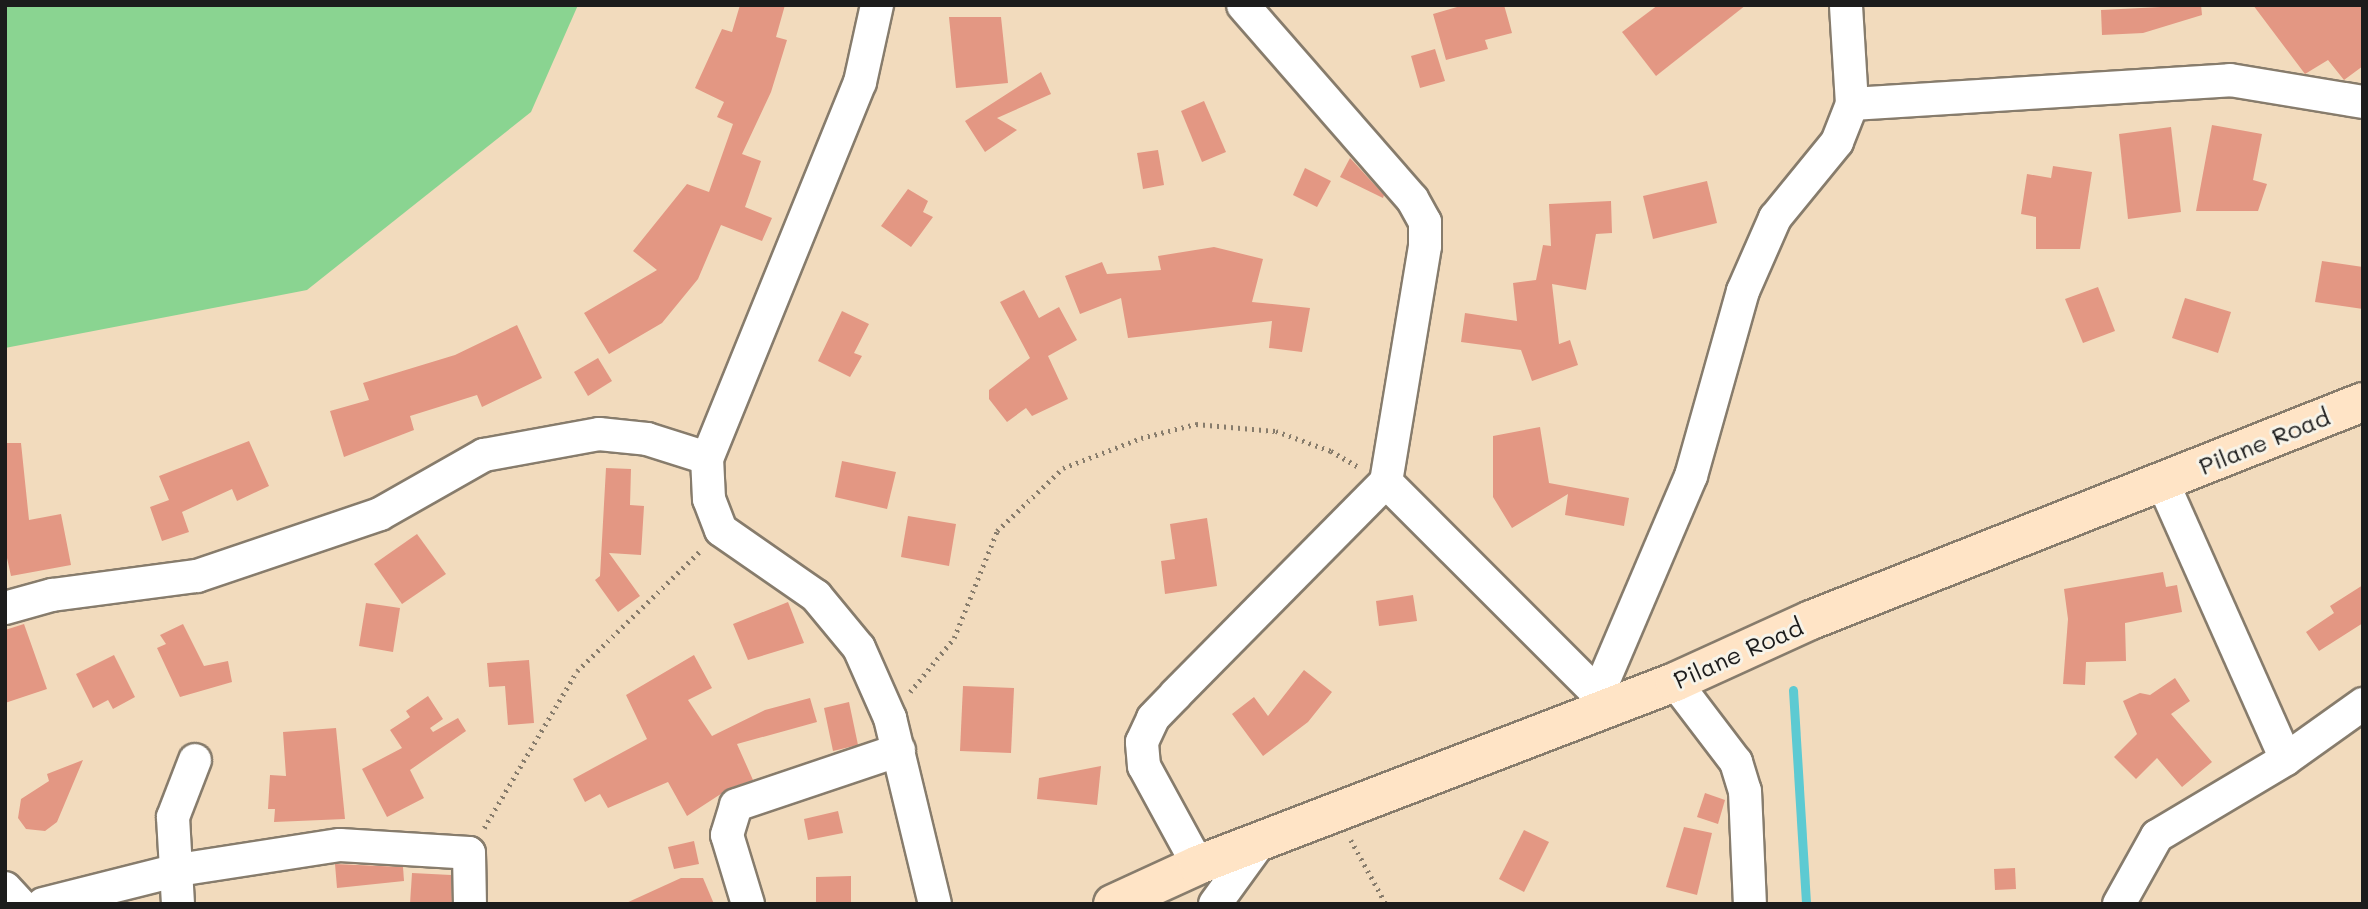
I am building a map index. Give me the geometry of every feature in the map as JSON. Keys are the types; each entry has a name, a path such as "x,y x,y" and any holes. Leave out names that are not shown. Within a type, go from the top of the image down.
{"main road":[{"name":"Pilane Road","path":"1113,904 1198,865 1261,842 1603,699 1675,682 1811,620 2363,402"}],"street":[{"path":"877,5 860,82 707,458 709,499 721,530 816,596 859,648 890,718 935,904"},
{"path":"1198,865 1144,766 1142,742 1153,718 1386,482 1425,222 1412,199 1243,5"},
{"path":"1386,482 1603,699 1691,476 1742,291 1775,218 1838,142 1853,104 1846,5"},
{"path":"1853,104 2230,80 2363,102"},
{"path":"5,608 52,596 197,576 380,514 484,455 599,434 647,439 707,458"},
{"path":"2163,483 2286,759"},
{"path":"1675,682 1736,762 1745,791 1750,904"},
{"path":"2119,904 2157,836 2286,759 2363,704"},
{"path":"748,904 727,835 736,805 899,750"},
{"path":"178,904 173,817 178,794 195,760"},
{"path":"1214,904 1261,842"},
{"path":"43,904 178,870 340,845 469,853 470,904"},
{"path":"5,888 20,904"}],"path":[{"path":"890,718 954,638 996,531 1063,468 1141,438 1196,424 1276,431 1331,451 1386,482"},
{"path":"469,853 577,671 721,530"},
{"path":"1335,811 1386,904"}],"green space":[{"path":"5,5 578,5 531,112 307,290 5,348"}],"building":[{"path":"740,5 785,5 776,37 787,40 771,92 742,154 761,161 745,207 772,218 762,241 721,225 698,279 662,323 609,354 584,313 657,270 633,251 687,184 709,192 733,124 717,117 724,102 695,88 722,29 732,32"},
{"path":"1464,5 1504,5 1512,33 1485,40 1488,49 1446,60 1433,14"},
{"path":"1658,5 1746,5 1656,76 1622,32"},
{"path":"2201,5 2202,15 2143,33 2102,35 2101,10"},
{"path":"2253,5 2363,5 2363,66 2344,80 2328,60 2305,74"},
{"path":"949,17 1001,17 1008,83 956,88"},
{"path":"1435,49 1445,81 1420,88 1411,56"},
{"path":"1041,72 1051,94 997,118 1017,130 985,152 965,121"},
{"path":"1204,101 1226,152 1202,162 1181,111"},
{"path":"2212,125 2262,134 2253,180 2267,184 2258,211 2196,211"},
{"path":"2171,127 2181,212 2128,219 2119,134"},
{"path":"1158,150 1164,185 1143,189 1137,153"},
{"path":"1350,158 1384,195 1383,198 1340,177"},
{"path":"2053,166 2092,172 2080,249 2036,249 2036,217 2021,214 2027,174 2051,178"},
{"path":"1305,168 1331,181 1317,207 1293,195"},
{"path":"1707,181 1717,223 1653,239 1643,196"},
{"path":"908,189 928,201 923,212 933,217 911,247 881,226"},
{"path":"1611,201 1612,233 1596,234 1586,290 1552,284 1559,344 1570,340 1578,365 1532,381 1521,350 1461,342 1465,313 1517,321 1513,283 1536,280 1543,245 1551,246 1549,204"},
{"path":"1214,247 1263,259 1252,302 1310,308 1302,352 1269,348 1272,321 1128,338 1121,298 1080,314 1065,276 1102,262 1107,274 1161,270 1158,256"},
{"path":"2322,261 2363,267 2363,309 2315,302"},
{"path":"2098,287 2115,331 2083,343 2065,299"},
{"path":"1024,290 1039,318 1059,307 1077,340 1048,356 1068,399 1032,416 1026,408 1007,422 989,399 989,390 1030,358 1000,302"},
{"path":"2185,298 2231,312 2218,353 2172,338"},
{"path":"842,311 869,324 854,353 862,356 850,377 818,361"},
{"path":"517,325 542,378 482,407 477,395 410,416 414,430 344,457 330,411 369,400 363,383 455,355"},
{"path":"598,358 612,381 588,396 574,372"},
{"path":"1540,427 1549,483 1629,498 1624,526 1565,515 1568,494 1512,528 1493,497 1493,436"},
{"path":"249,441 269,486 237,501 232,489 182,512 189,532 162,541 150,507 169,500 159,476"},
{"path":"5,443 21,443 29,520 61,514 71,565 11,576 5,549"},
{"path":"842,461 896,472 887,509 835,497"},
{"path":"606,468 631,469 630,505 644,506 641,555 609,553 640,596 618,612 595,580 600,576"},
{"path":"908,516 956,524 949,566 901,557"},
{"path":"1207,518 1217,586 1165,594 1161,561 1175,559 1170,524"},
{"path":"417,534 446,574 402,604 374,564"},
{"path":"2163,572 2166,587 2177,585 2182,612 2125,623 2126,661 2086,662 2085,685 2063,684 2068,619 2064,589"},
{"path":"2363,585 2363,623 2319,651 2306,632 2334,613 2330,606"},
{"path":"1413,595 1417,621 1379,626 1376,601"},
{"path":"788,602 804,643 748,660 733,624"},
{"path":"366,603 400,608 393,652 359,646"},
{"path":"24,624 47,689 5,703 5,630"},
{"path":"183,624 204,666 228,661 232,682 180,697 157,648 166,644 160,635"},
{"path":"114,655 135,697 113,709 108,700 93,708 76,674"},
{"path":"694,655 712,688 688,700 712,736 765,710 810,698 817,722 737,744 753,780 730,788 687,816 668,782 608,808 600,794 585,802 573,779 647,739 626,695"},
{"path":"529,660 534,723 508,725 505,686 489,687 487,663"},
{"path":"1304,670 1332,692 1308,722 1263,756 1232,714 1254,697 1268,716"},
{"path":"2175,678 2190,701 2171,714 2212,762 2182,787 2157,758 2136,779 2114,757 2137,734 2123,701 2140,693 2150,695"},
{"path":"963,686 1014,688 1011,753 960,751"},
{"path":"428,696 443,719 430,728 433,732 458,718 466,731 410,770 424,798 387,817 362,769 402,748 390,730 410,717 406,711"},
{"path":"849,702 858,745 833,751 824,708"},
{"path":"336,728 345,819 274,822 275,809 268,809 270,775 286,776 283,732"},
{"path":"83,760 57,822 45,831 26,829 18,818 21,799 49,781 47,774"},
{"path":"1101,766 1097,805 1037,799 1039,778"},
{"path":"1705,793 1725,800 1718,824 1697,817"},
{"path":"838,811 843,833 808,840 804,819"},
{"path":"1684,827 1712,833 1697,895 1666,887"},
{"path":"1524,830 1549,842 1524,892 1499,879"},
{"path":"694,841 699,864 674,869 668,847"},
{"path":"335,864 403,867 404,881 337,888"},
{"path":"2015,868 2016,889 1995,890 1994,869"},
{"path":"412,873 451,875 452,904 410,904"},
{"path":"851,876 851,904 816,904 816,877"},
{"path":"681,878 703,878 714,904 624,904"}],"waterway":[{"path":"1793,690 1806,904"}]}
